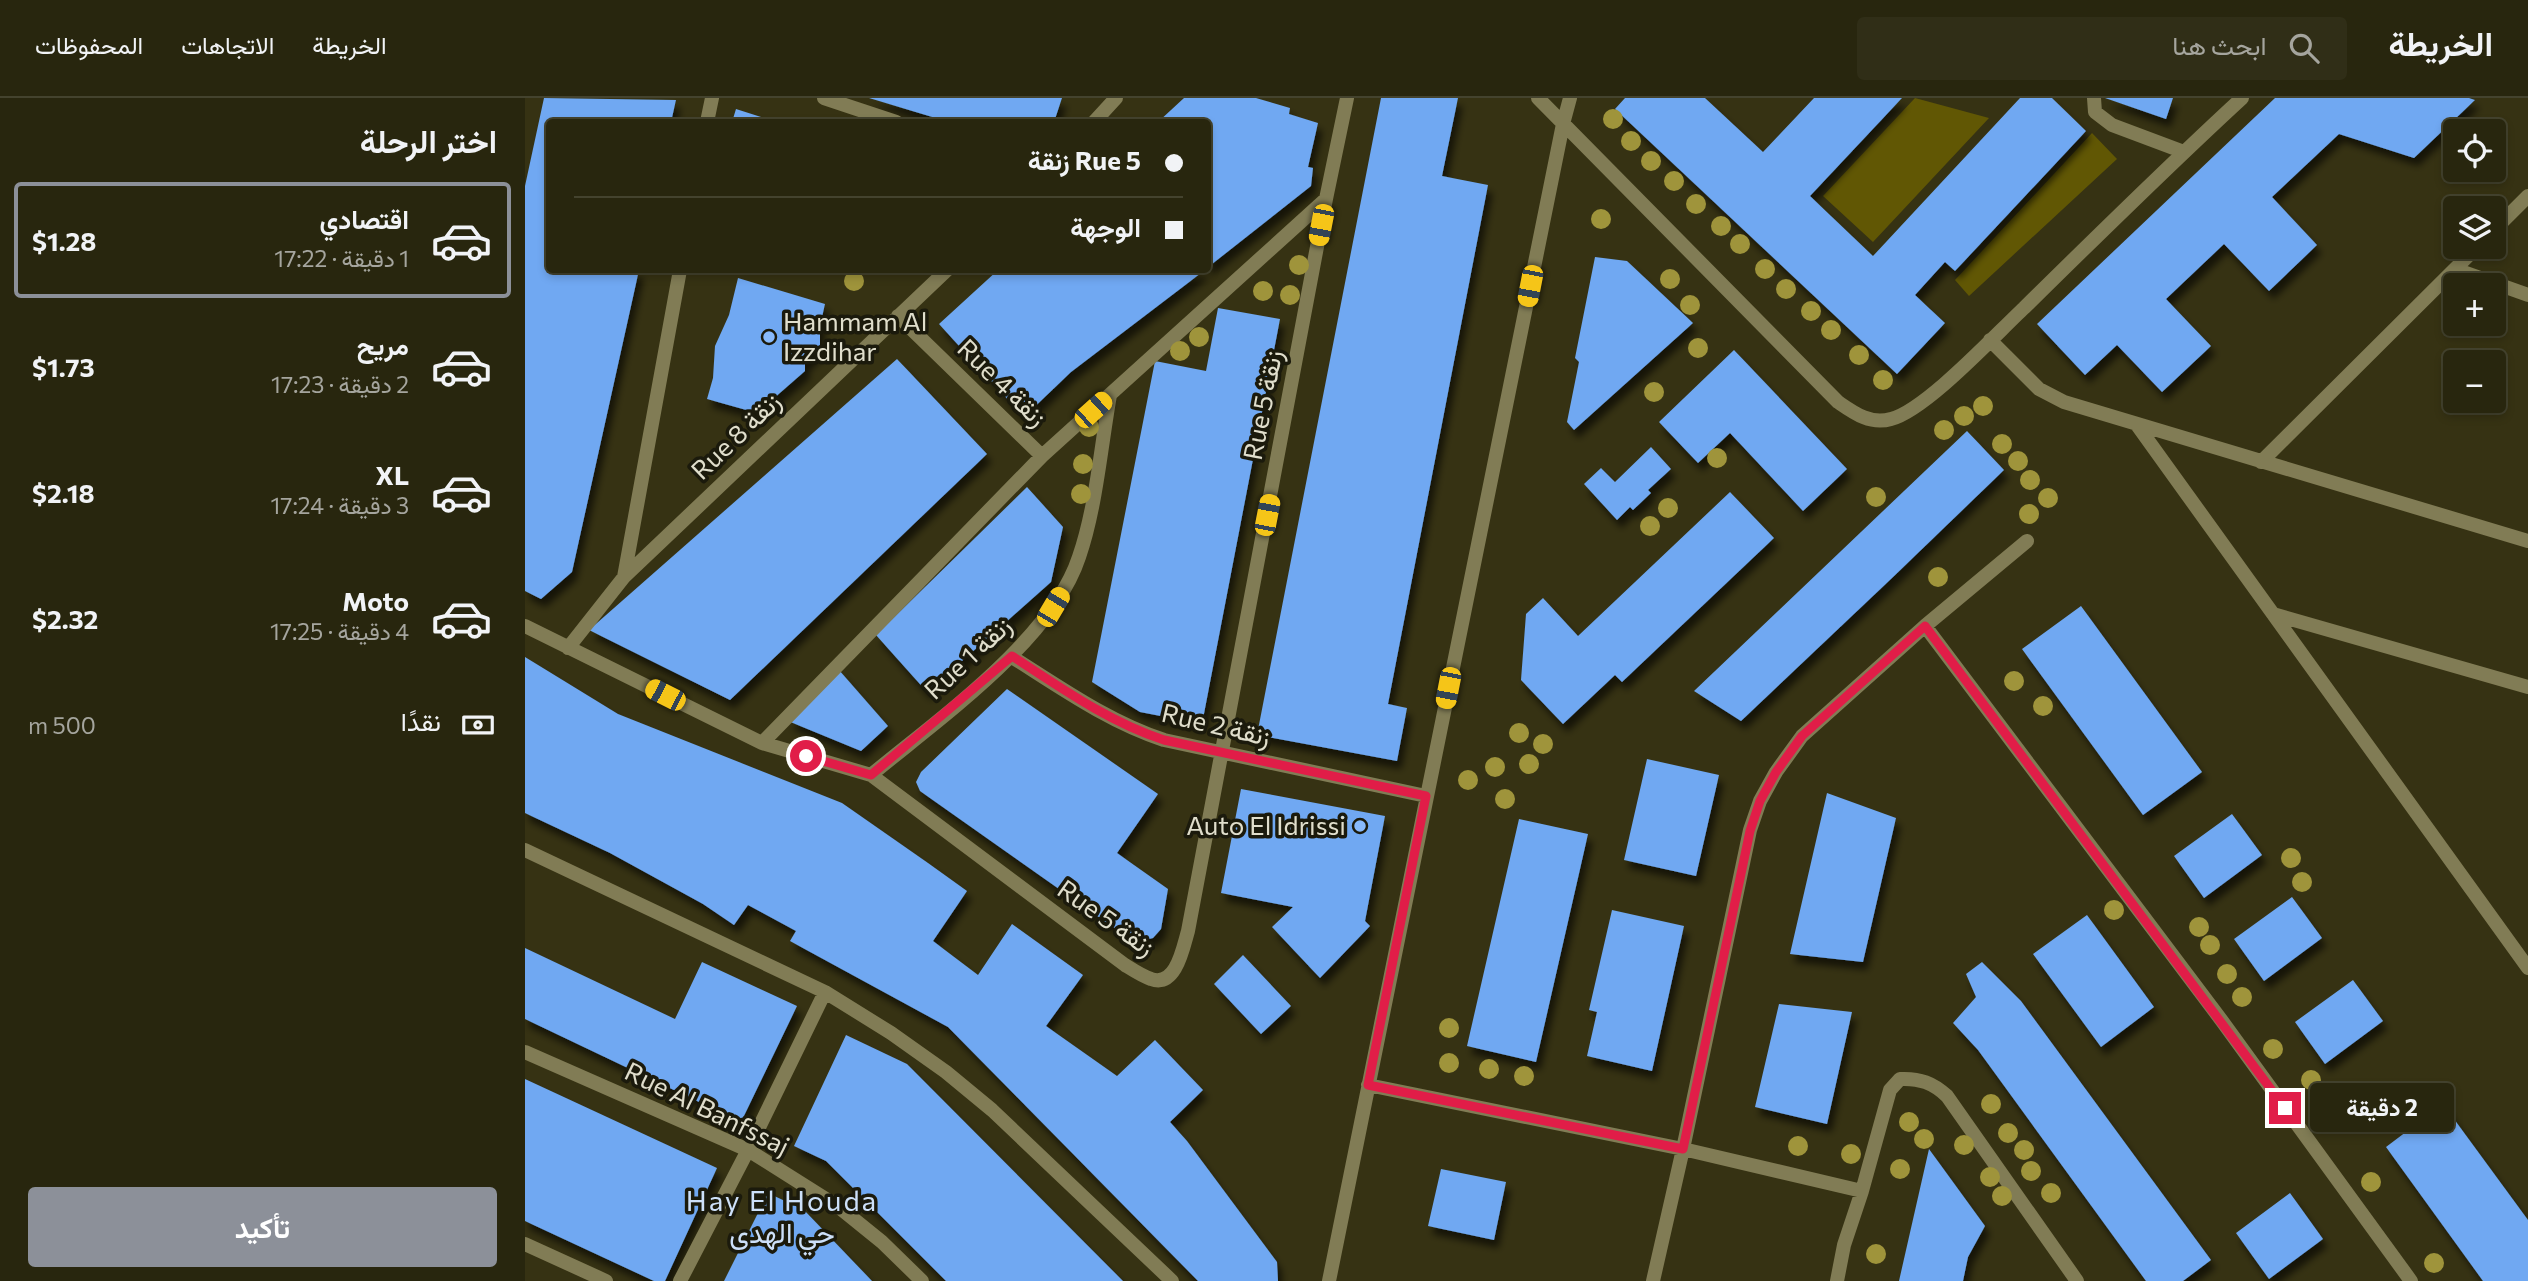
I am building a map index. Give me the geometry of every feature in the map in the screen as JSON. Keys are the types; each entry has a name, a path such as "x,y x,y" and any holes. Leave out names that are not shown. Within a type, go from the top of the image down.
{"street":[{"path":"708,119 712,98"},
{"path":"824,98 887,119"},
{"path":"1097,119 1116,98"},
{"name":"Rue 5 زنقة","path":"525,626 762,743 871,775 1125,965 1161,981 1173,972 1188,931 1346,98"},
{"path":"1538,98 1838,402 1858,416 1875,421 1891,419 1916,408 1990,341 2242,98"},
{"path":"1329,1281 1570,98"},
{"path":"2094,98 2095,112 2112,125 2184,152"},
{"path":"2506,218 2528,196"},
{"path":"762,743 1042,456 1326,199"},
{"path":"2261,462 2465,259"},
{"path":"2455,269 2528,295"},
{"path":"624,577 679,273"},
{"name":"Rue 8 زنقة","path":"568,648 624,577 944,273"},
{"name":"Rue 4 زنقة","path":"898,316 1042,456"},
{"path":"1990,341 2039,389 2064,402 2528,541"},
{"name":"Rue 1 زنقة","path":"871,775 1012,656 1053,607 1079,558 1110,395"},
{"path":"2137,425 2528,968"},
{"path":"1653,1281 1750,831 1760,801 1776,772 1802,736 1925,626 2027,541"},
{"path":"2273,614 2528,687"},
{"path":"1925,626 2222,1021 2411,1281"},
{"name":"Rue 2 زنقة","path":"1012,656 1134,730 1164,740 1426,796"},
{"path":"525,850 825,992 946,1072 992,1110 1172,1281"},
{"path":"680,1281 825,992"},
{"name":"Rue Al Banfssaj","path":"525,1052 748,1150 840,1208 882,1242 922,1281"},
{"path":"1836,1281 1890,1090 1900,1079 1915,1078 1928,1082 1947,1096 2077,1281"},
{"path":"1368,1085 1683,1149 1862,1191"},
{"path":"525,1244 606,1281"}],"shaded area":[{"path":"1915,98 1989,118 1873,242 1823,196"},
{"path":"2092,133 2117,159 1969,296 1955,280"}],"building":[{"path":"544,98 676,100 672,119 546,119 546,273 638,273 572,572 541,599 525,591 525,186"},
{"path":"869,98 1062,98 1055,119 939,119"},
{"path":"1184,98 1256,98 1290,108 1289,114 1318,123 1308,167 1313,168 1311,186 1211,265 1211,119 1161,119"},
{"path":"1381,98 1458,98 1442,176 1488,185 1388,704 1407,708 1397,761 1257,735"},
{"path":"1625,98 1705,98 1763,152 1814,98 1902,98 1810,196 1873,256 2020,98 2052,98 2086,131 1955,271 1945,262 1915,295 1945,323 1897,374 1615,109"},
{"path":"2105,98 2173,98 2166,119"},
{"path":"2275,98 2475,100 2455,119 2443,119 2443,130 2414,158 2339,134 2272,197 2317,245 2269,291 2224,244 2166,299 2211,346 2162,392 2117,345 2085,375 2037,324"},
{"path":"736,109 768,119 733,119"},
{"path":"1595,257 1627,261 1693,323 1574,430 1567,422 1579,362 1575,358"},
{"path":"995,273 1201,273 1071,372 1024,417 939,324"},
{"name":"Hammam Al Izzdihar","path":"738,278 825,304 820,326 820,350 805,363 805,371 757,413 707,399 713,378 715,346 729,315"},
{"path":"1218,308 1280,319 1202,724 1140,712 1092,682 1155,361 1206,371"},
{"path":"1734,350 1847,469 1803,511 1730,433 1698,463 1659,422"},
{"path":"897,359 987,454 730,700 589,630"},
{"path":"1967,431 2004,470 1892,578 1741,721 1694,691"},
{"path":"1651,447 1671,469 1648,490 1651,493 1633,510 1630,507 1617,520 1584,484 1601,468 1615,482"},
{"path":"1027,487 1063,527 1051,582 927,692 876,635"},
{"path":"1730,492 1774,538 1622,682 1615,675 1563,724 1521,680 1526,614 1543,598 1578,636"},
{"path":"2081,606 2202,772 2143,815 2022,649"},
{"path":"525,657 618,714 842,803 928,863 967,891 933,941 978,975 1012,924 1083,975 1046,1026 1117,1076 1155,1040 1203,1090 1170,1122 1277,1262 1278,1281 1198,1281 948,1027 790,941 796,931 748,905 734,925 703,904 610,853 525,813"},
{"path":"839,670 888,726 861,751 788,721"},
{"path":"1007,689 1158,794 1117,853 1168,889 1161,929 1153,938 1141,941 1130,939 920,791 916,782 921,772"},
{"path":"1647,759 1719,775 1696,876 1624,860"},
{"path":"1241,789 1385,816 1365,921 1370,926 1320,978 1272,927 1293,907 1221,893"},
{"path":"1827,793 1896,818 1863,962 1790,954"},
{"path":"2232,814 2262,855 2204,898 2174,856"},
{"path":"1519,819 1588,834 1536,1062 1467,1046"},
{"path":"2292,897 2322,938 2264,981 2234,939"},
{"path":"1612,910 1684,926 1652,1071 1587,1056 1597,1012 1589,1010"},
{"path":"2087,915 2154,1007 2101,1047 2033,954"},
{"path":"525,948 675,1019 702,962 797,1006 741,1122 525,1019"},
{"path":"1243,955 1291,1006 1261,1034 1214,984"},
{"path":"1982,962 2021,1001 2211,1260 2183,1281 2146,1281 1978,1050 1953,1023 1976,997 1966,974"},
{"path":"2353,980 2383,1021 2325,1064 2295,1022"},
{"path":"1779,1004 1852,1012 1827,1124 1755,1107"},
{"path":"846,1035 907,1064 1123,1281 946,1281 826,1161 794,1146"},
{"path":"525,1079 717,1168 665,1281 654,1281 525,1221"},
{"path":"2443,1104 2528,1220 2528,1281 2483,1281 2386,1147"},
{"path":"1929,1149 1985,1226 1968,1257 1963,1281 1899,1281"},
{"path":"1441,1169 1506,1182 1494,1240 1428,1226"},
{"path":"768,1193 804,1210 872,1281 724,1281"},
{"path":"2290,1193 2323,1239 2269,1279 2236,1233"}],"place":[{"name":"Hammam Al Izzdihar","path":"769,337"},
{"name":"Auto El Idrissi","path":"1360,826"}],"district":[{"name":"Hay El Houda حي الهدى","path":"782,1217"}],"route":[{"path":"806,756 871,775 1012,656 1134,730 1164,740 1426,796 1368,1085 1683,1149 1750,831 1760,801 1776,772 1802,736 1925,626 2285,1108"}]}
